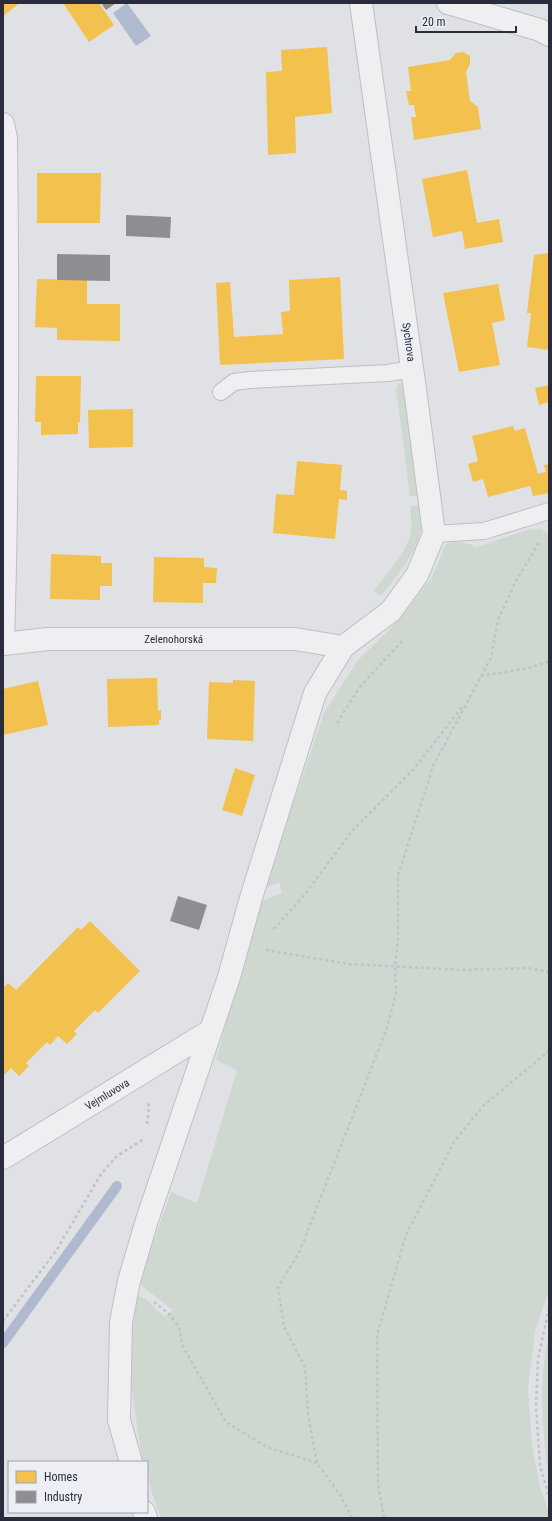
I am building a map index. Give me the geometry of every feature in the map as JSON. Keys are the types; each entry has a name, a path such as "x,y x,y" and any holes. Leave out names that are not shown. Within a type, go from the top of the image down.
{"street":[{"name":"Sychrova","path":"362,3 434,534"},
{"path":"448,3 540,30 549,35"},
{"path":"3,124 6,138 7,233 5,577 3,644"},
{"path":"131,1461 119,1420 121,1322 129,1281 147,1220 229,977 251,898 316,693 343,647 391,611 417,575 434,534"},
{"name":"Zelenohorská","path":"3,644 48,639 295,639 343,647"},
{"name":"Vejmluvova","path":"3,1158 210,1031"}],"lane":[{"path":"221,392 234,382 250,380 388,373 412,369"},
{"path":"434,534 484,531 549,511"}],"path":[{"path":"352,1518 341,1496 318,1464 308,1414 305,1367 284,1327 278,1287 299,1253 387,1028 396,993 395,967 398,940 398,875 434,764 491,658 498,620 516,581 544,535"},
{"path":"335,730 338,722 359,688 404,638 400,625 391,611"},
{"path":"481,676 515,670 549,661"},
{"path":"271,932 306,894 352,831 413,770 467,701"},
{"path":"264,949 349,964 461,970 528,968 549,972"},
{"path":"384,1518 378,1484 377,1335 406,1235 454,1142 484,1105 532,1063 549,1051"},
{"path":"138,1075 149,1106 145,1130"},
{"path":"3,1321 56,1251 101,1174 117,1156 141,1141 143,1136"},
{"path":"129,1281 168,1314 179,1327 182,1345 226,1422 267,1447 318,1464"},
{"path":"549,1308 538,1359 536,1406 540,1466 549,1496"}],"shaded area":[{"path":"400,382 405,391 421,496 410,496 396,388"},
{"path":"423,505 422,527 411,555 381,596 373,591 388,573 406,547 409,540 411,528 410,506"},
{"path":"541,529 549,535 549,1290 535,1331 528,1388 532,1444 540,1487 549,1513 549,1518 161,1518 153,1498 148,1474 148,1461 144,1461 141,1453 130,1376 135,1294 147,1300 165,1317 173,1310 143,1287 140,1281 171,1192 197,1203 237,1070 216,1060 262,901 282,893 279,882 266,888 265,886 324,713 358,660 393,626 431,579 446,544 458,542 477,547 527,530"},
{"path":"549,1336 549,1477 544,1432 542,1391 544,1363"}],"water":[{"path":"127,3 151,36 136,46 113,13"}],"building: Homes":[{"path":"3,3 20,3 3,16"},
{"path":"63,3 99,3 114,25 89,42"},
{"path":"327,47 332,113 295,117 296,153 268,155 266,72 282,71 281,50"},
{"path":"463,52 470,56 470,64 466,72 470,101 478,107 481,129 414,140 411,117 416,117 414,105 409,105 406,91 411,91 408,67 450,60 456,53"},
{"path":"467,170 477,223 499,219 503,242 465,249 462,231 433,237 422,179"},
{"path":"37,173 101,173 100,223 37,223"},
{"path":"549,253 549,350 527,347 531,313 527,313 534,255"},
{"path":"340,277 344,359 220,365 216,283 230,282 234,337 283,334 281,312 290,311 289,280"},
{"path":"37,279 87,280 87,304 120,304 120,341 57,340 57,328 35,327"},
{"path":"498,284 505,320 492,323 500,365 459,372 443,293"},
{"path":"36,376 81,376 80,422 78,422 78,434 41,435 41,422 35,422"},
{"path":"549,385 549,402 539,405 535,388"},
{"path":"133,409 133,447 89,448 88,410"},
{"path":"513,426 515,431 525,428 538,474 546,472 544,465 549,464 549,493 533,496 530,486 488,497 483,479 473,482 468,464 478,461 472,436"},
{"path":"297,461 342,465 340,490 347,491 347,500 339,499 335,539 273,533 276,494 294,495"},
{"path":"51,554 101,556 101,563 112,563 112,586 100,586 100,600 50,599"},
{"path":"154,557 204,558 204,567 217,568 216,583 203,583 203,603 153,602"},
{"path":"157,678 158,711 161,710 161,720 159,720 159,725 108,727 107,679"},
{"path":"233,680 255,681 253,741 207,739 209,682 233,683"},
{"path":"38,681 48,725 3,735 3,689"},
{"path":"235,768 255,775 242,816 222,810"},
{"path":"90,921 140,971 98,1013 95,1010 74,1031 77,1034 67,1044 58,1036 50,1045 47,1042 26,1063 29,1066 19,1076 11,1068 3,1076 3,988 8,983 16,990 78,927 81,930"}],"building: Industry":[{"path":"101,3 116,3 106,10"},
{"path":"126,215 171,217 170,238 126,236"},
{"path":"57,254 110,255 110,281 57,280"},
{"path":"178,896 207,905 199,930 170,921"}],"waterway":[{"path":"3,1343 117,1186"}]}
